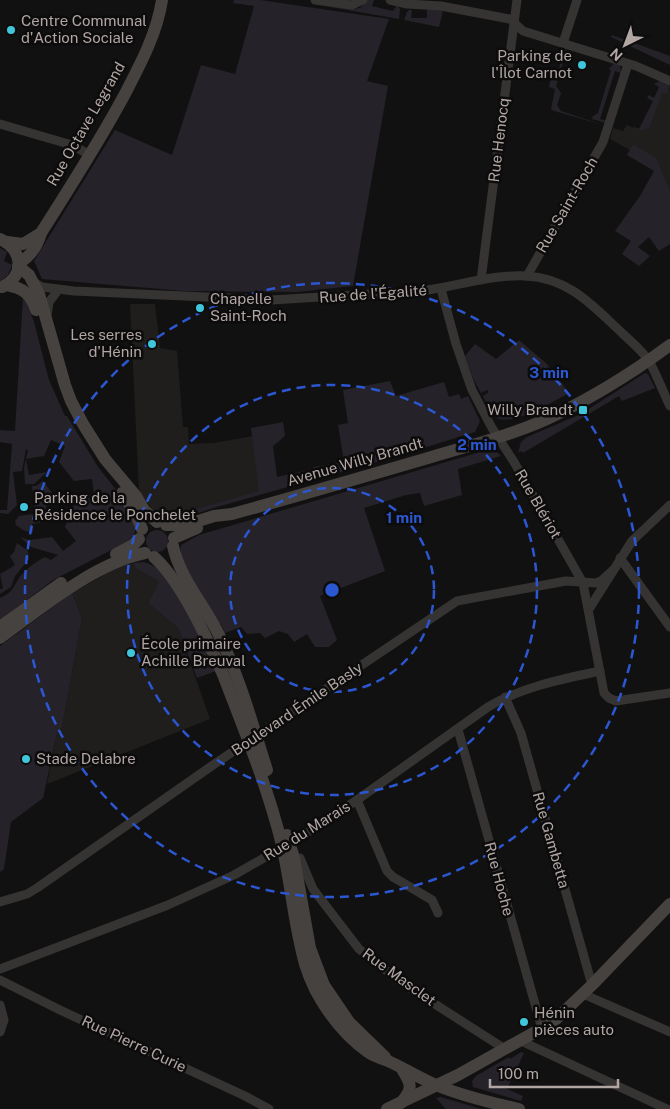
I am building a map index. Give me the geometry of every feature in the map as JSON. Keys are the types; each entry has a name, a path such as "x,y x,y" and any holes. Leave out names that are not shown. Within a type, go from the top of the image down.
{"main road":[{"name":"Rue Octave Legrand","path":"4,287 16,275 19,264 32,253 41,233 108,126 144,55 159,17 162,0"},
{"path":"3,241 23,244 41,233"},
{"path":"3,241 15,251 19,264 29,275 47,320 71,402 83,424 105,459 136,496 144,510 172,531 177,561 220,636 232,666 249,716 252,740"},
{"path":"4,287 33,289"},
{"path":"33,289 34,303 59,391 67,410 79,434 99,465 129,501 141,534 140,545 165,568 180,589 217,660 252,740 285,843 294,858 308,940 324,985 349,1022 388,1061"},
{"name":"Avenue Willy Brandt","path":"174,542 232,514 498,437 531,425 560,413 592,396 670,345"},
{"name":"Avenue Willy Brandt","path":"161,523 186,525 214,516 232,514"},
{"path":"0,627 65,581 127,549 148,524 161,523"},
{"path":"0,638 70,587 131,556 165,555 174,542"},
{"path":"285,843 286,872 306,965 314,986 342,1028 368,1052 438,1086 519,1109"},
{"path":"387,1109 438,1086 542,1029 560,1016 670,904"},
{"path":"471,1068 466,1074 466,1081 469,1090 475,1097"},
{"path":"401,1103 410,1088 409,1080 402,1069"}],"street":[{"path":"315,0 352,6 359,4 363,0"},
{"path":"390,0 407,4 441,6 510,20 522,31 645,69 670,81"},
{"name":"Rue Henocq","path":"481,280 517,0"},
{"path":"563,43 577,0"},
{"name":"Rue Saint-Roch","path":"527,276 606,133 628,64"},
{"path":"0,124 72,145 90,155"},
{"name":"Rue de l'Égalité","path":"33,289 38,286 65,290 271,300 441,289 481,280 527,276 558,283 582,296 634,344 648,361 670,406"},
{"name":"Rue de l'Égalité","path":"33,289 56,293 65,290"},
{"name":"Rue Blériot","path":"441,289 462,365 472,390 583,583 604,693 616,701 670,693"},
{"path":"47,320 48,302 56,293"},
{"path":"589,609 632,541 670,505"},
{"path":"620,558 670,627"},
{"name":"Boulevard Émile Basly","path":"1,902 27,894 37,888 456,601 566,581 591,584 601,581 613,570"},
{"name":"Rue du Marais","path":"0,969 199,892 276,852 285,843 310,831 505,697 555,680 600,671"},
{"name":"Rue Gambetta","path":"505,697 521,733 588,989"},
{"path":"249,716 259,725 266,728 274,726"},
{"name":"Rue Hoche","path":"456,730 460,733 542,1029"},
{"path":"356,800 387,870 393,877 432,900 438,913"},
{"path":"266,857 275,859 286,872"},
{"name":"Rue Masclet","path":"300,858 312,889 359,949 402,983 506,1049"},
{"name":"Rue Pierre Curie","path":"0,980 269,1109"},
{"path":"588,989 670,1032"},
{"path":"0,1005 4,1020 0,1032"},
{"path":"521,1040 666,1109"}],"shaded area":[{"path":"234,0 260,0 389,19 367,81 388,86 353,286 297,292 184,291 42,279 34,261 115,130 172,155 201,65 235,74 254,6 233,3"},
{"path":"368,0 374,0 372,6 393,11 397,5 400,9 399,19 319,5 353,9 360,8"},
{"path":"427,9 443,11 439,27 404,20 409,10 412,10 411,18 427,18"},
{"path":"612,35 670,56 670,65 611,37"},
{"path":"558,47 567,50 556,86 561,93 557,105 561,111 603,125 551,110 555,89 549,87 553,68 559,69 564,50"},
{"path":"614,63 620,66 621,73 615,71 600,119 606,121 606,123 592,119 598,113 611,70 609,69"},
{"path":"660,81 670,86 667,94 662,93 649,128 639,131 633,128 639,129 653,101 647,98 649,95 654,98 659,87 654,84"},
{"path":"670,89 670,209 666,181 633,144 630,150 610,139 613,128 623,131 627,125 639,131 662,93"},
{"path":"633,144 656,158 670,191 670,244 659,251 649,237 638,247 650,256 639,266 622,254 631,241 615,231 640,196 654,171 627,155"},
{"path":"0,248 7,252 4,261 12,265 8,275 0,281"},
{"path":"23,297 25,297 34,322 49,380 65,416 67,416 98,467 129,506 136,529 133,536 127,542 53,580 0,620 0,598 10,592 19,578 34,563 45,557 51,560 58,555 31,547 20,537 29,540 52,537 63,551 76,541 65,527 77,497 94,494 92,479 74,481 59,462 65,446 51,440 44,456 26,459 28,450 26,449 22,471 13,472 17,505 8,514 0,513 0,510 7,510 12,444 0,442 0,430 15,431"},
{"path":"130,304 155,304 160,348 177,351 183,427 188,427 189,444 214,443 253,436 260,491 174,515 162,516 154,512 139,491"},
{"path":"519,340 547,364 569,393 532,412 511,419 502,419 495,417 490,410 483,396 489,392 487,390 481,393 465,356 475,344 496,359"},
{"path":"645,373 648,374 655,388 622,401 619,396 523,453 521,451 518,453 521,442 527,437 581,414"},
{"path":"390,381 396,396 444,382 449,397 459,394 461,399 468,396 480,421 475,432 177,520 162,516 174,515 259,491 251,428 283,422 285,436 273,446 277,477 313,469 313,467 344,462 338,425 348,423 343,390"},
{"path":"487,450 495,450 501,456 458,469 462,495 424,506 420,493 406,495 364,508 385,571 320,596 337,640 329,647 315,647 307,634 294,642 288,634 279,631 265,638 260,633 247,634 241,627 225,633 221,624 218,625 201,597 183,563 181,545 199,535"},
{"path":"26,459 29,475 47,472 34,484 25,484 24,468"},
{"path":"43,481 52,493 43,515 35,512 32,486 36,486"},
{"path":"34,514 50,521 32,524 33,533 23,530 16,525 15,521 19,516"},
{"path":"157,530 165,533 168,541 165,549 157,552 149,549 146,541 149,533"},
{"path":"17,543 28,551 29,559 15,576 11,587 0,594 0,589 3,589 0,574 15,565 10,556 14,552"},
{"path":"143,562 158,569 168,581 191,619 216,671 197,678 178,628 148,603 159,582 135,568 134,563"},
{"name":"École primaire Achille Breuval","path":"134,563 135,568 159,582 148,603 178,628 210,719 47,784 57,733 62,727 82,618 72,593 114,569"},
{"name":"Stade Delabre","path":"72,593 82,618 62,727 57,733 43,798 11,822 4,869 0,872 0,646"},
{"path":"521,1052 524,1053 507,1089 523,1096 521,1101 473,1087 472,1081 476,1076"},
{"path":"441,1097 481,1109 446,1109 436,1098"}],"place":[{"name":"Centre Communal d'Action Sociale","path":"11,30"},
{"name":"Parking de l'Îlot Carnot","path":"582,65"},
{"name":"Chapelle Saint-Roch","path":"200,308"},
{"name":"Les serres d'Hénin","path":"152,344"},
{"name":"Willy Brandt","path":"583,410"},
{"name":"Parking de la Résidence le Ponchelet","path":"24,507"},
{"name":"École primaire Achille Breuval","path":"131,653"},
{"name":"Stade Delabre","path":"26,759"},
{"name":"Hénin pièces auto","path":"524,1022"}]}
